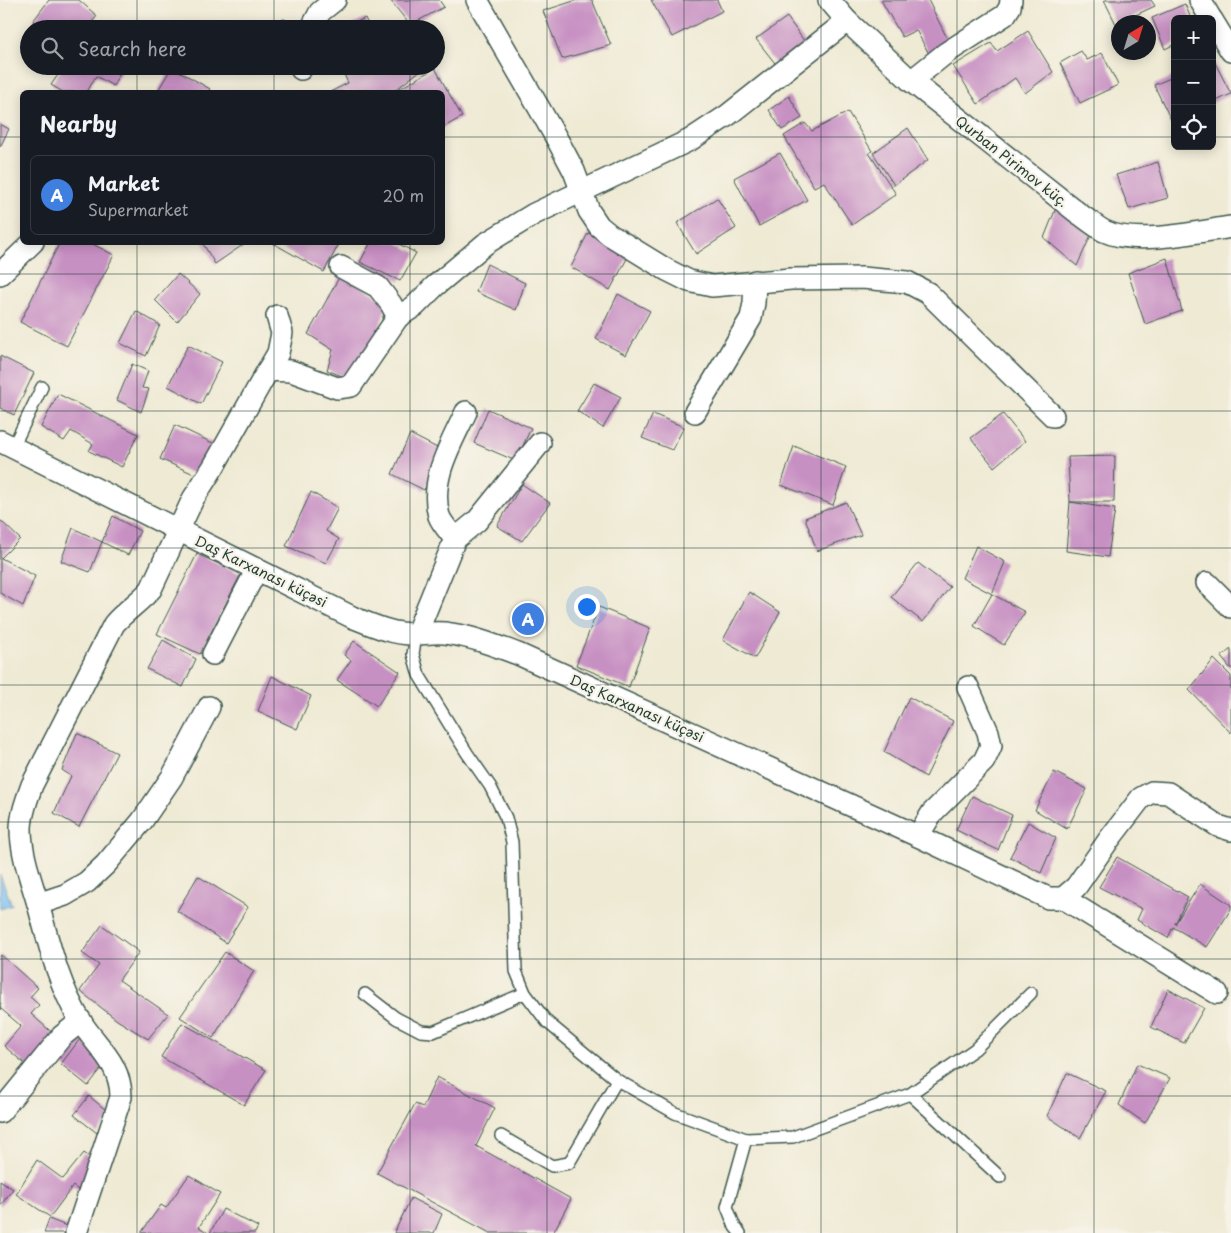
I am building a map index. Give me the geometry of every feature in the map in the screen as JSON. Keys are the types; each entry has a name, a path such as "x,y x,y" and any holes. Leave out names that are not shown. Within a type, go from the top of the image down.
{"street":[{"path":"316,20 320,12 335,0"},
{"path":"477,0 574,171 588,211 599,226 610,235 667,270 689,281 712,286 791,279 862,278 907,282 928,293 1053,416"},
{"name":"Qurban Pirimov küç.","path":"829,0 848,21 911,81 1078,213 1104,231 1140,238 1231,227"},
{"path":"911,81 946,52 1005,16 1010,7 1011,0"},
{"path":"1200,0 1209,15"},
{"path":"268,370 291,371 337,388 351,386 398,317 415,306 435,286 485,244 534,214 690,140 728,116 848,21"},
{"path":"1216,27 1231,51"},
{"path":"0,274 29,245"},
{"path":"341,267 378,287 398,317"},
{"path":"695,412 751,318 755,282"},
{"path":"76,1233 121,1098 121,1084 115,1067 81,1021 56,965 24,853 21,830 23,813 32,785 114,624 124,612 143,598 151,588 193,499 214,466 278,353 282,333 277,316"},
{"path":"455,539 440,518 436,490 442,466 466,412"},
{"path":"416,634 455,539 477,521 540,442"},
{"name":"Daş Karxanası küçəsi","path":"7,444 374,626 396,632 450,634 474,639 518,654 918,836 1048,898 1063,898"},
{"path":"213,654 257,569"},
{"path":"1208,583 1231,607"},
{"path":"918,836 932,813 984,761 991,746 988,732 968,687"},
{"path":"38,904 65,895 87,882 106,864 142,821 172,777 209,708"},
{"path":"1217,992 1063,898 1076,887 1141,798 1152,792 1168,794 1218,826 1231,830"},
{"path":"0,1112 62,1036 81,1021"}],"lane":[{"path":"7,444 42,387"},
{"path":"416,634 413,654 419,675 437,707 490,786 506,818 512,842 516,971 524,993 547,1022 617,1080 675,1112 746,1140 793,1137 910,1094 974,1049 1031,993"},
{"path":"365,994 396,1018 421,1031 433,1032 524,993"},
{"path":"501,1136 552,1166 569,1163 617,1080"},
{"path":"910,1094 1000,1177"},
{"path":"740,1233 734,1227 727,1207 746,1140"}],"water":[{"path":"0,875 12,905 0,909"}],"building":[{"path":"49,0 79,0 97,16 94,20 34,20"},
{"path":"390,0 439,0 444,7 419,20 406,20"},
{"path":"577,0 592,0 611,45 562,59 543,11"},
{"path":"651,0 717,0 722,11 672,37"},
{"path":"881,0 928,0 950,44 929,54 916,30 902,37"},
{"path":"1104,0 1151,0 1155,6 1136,15 1112,15"},
{"path":"1185,4 1189,15 1171,15 1171,46 1165,49 1156,28 1156,16"},
{"path":"787,17 807,45 778,67 756,39"},
{"path":"1028,31 1053,72 1025,93 1015,78 978,104 953,66 991,43 997,51"},
{"path":"1081,51 1087,60 1102,53 1118,85 1080,103 1060,63"},
{"path":"1216,65 1231,94 1216,101"},
{"path":"58,75 119,75 113,86 96,76 88,90 60,90 51,85"},
{"path":"167,75 186,75 210,89 209,90 158,90"},
{"path":"344,75 415,75 396,90 334,90 348,83"},
{"path":"423,75 439,75 462,117 445,126 445,90 397,90"},
{"path":"1171,78 1171,120 1154,85"},
{"path":"789,96 802,118 782,130 769,110"},
{"path":"848,112 872,151 869,153 896,194 852,225 824,182 814,187 784,136 805,123 812,131"},
{"path":"0,124 9,129 0,147"},
{"path":"908,128 928,160 894,185 873,153"},
{"path":"780,153 807,200 759,226 734,178"},
{"path":"1158,162 1168,198 1129,209 1116,175"},
{"path":"717,198 736,228 696,254 677,223"},
{"path":"1056,208 1091,235 1077,266 1044,238"},
{"path":"588,233 629,255 610,290 571,267"},
{"path":"58,245 95,245 114,255 67,346 20,322"},
{"path":"204,245 243,245 215,264"},
{"path":"276,245 338,245 324,272"},
{"path":"369,245 401,245 416,253 400,281 360,262"},
{"path":"1167,258 1182,311 1145,324 1128,273"},
{"path":"487,264 525,283 516,310 476,292"},
{"path":"342,272 387,304 374,345 349,379 327,370 333,350 308,334"},
{"path":"178,274 200,294 177,322 155,300"},
{"path":"618,294 650,311 626,355 596,339"},
{"path":"136,311 160,325 146,356 120,343"},
{"path":"188,345 222,362 201,404 168,386"},
{"path":"0,356 34,373 14,415 0,408"},
{"path":"132,364 148,371 142,388 149,389 141,412 117,400"},
{"path":"594,383 621,397 603,428 577,411"},
{"path":"58,394 138,434 122,467 89,451 93,444 71,431 64,441 41,427"},
{"path":"488,409 531,428 516,461 474,443"},
{"path":"653,414 684,427 672,450 642,438"},
{"path":"1003,414 1025,441 994,467 971,438"},
{"path":"175,425 221,447 203,478 160,459"},
{"path":"410,434 443,451 424,490 392,474"},
{"path":"794,446 846,467 833,505 781,485"},
{"path":"1115,456 1114,502 1070,502 1068,457"},
{"path":"522,484 550,503 522,541 497,526"},
{"path":"311,492 338,508 326,531 339,539 326,563 286,546"},
{"path":"846,502 861,535 817,551 805,518"},
{"path":"1070,502 1115,509 1108,557 1066,551"},
{"path":"113,516 140,531 128,555 102,542"},
{"path":"0,520 20,539 1,558 35,576 23,606 0,593"},
{"path":"73,528 102,542 90,572 61,561"},
{"path":"976,546 1005,562 992,594 962,578"},
{"path":"197,554 241,574 200,654 157,634"},
{"path":"918,563 950,587 923,622 891,597"},
{"path":"749,592 780,612 755,658 723,640"},
{"path":"992,594 1025,612 1004,645 974,626"},
{"path":"599,607 650,628 629,687 576,665"},
{"path":"163,640 196,659 183,687 147,669"},
{"path":"354,641 400,672 377,706 337,680 351,660 344,655"},
{"path":"1231,649 1231,669 1221,657"},
{"path":"1214,659 1231,676 1231,733 1189,690"},
{"path":"272,676 311,696 297,729 258,711"},
{"path":"909,697 953,721 926,777 884,752"},
{"path":"77,733 117,753 79,827 54,813 71,776 62,770"},
{"path":"1054,772 1087,789 1067,829 1035,810"},
{"path":"972,796 1012,815 998,850 956,830"},
{"path":"1028,822 1056,838 1041,873 1010,857"},
{"path":"1117,857 1188,897 1175,924 1200,884 1231,905 1231,909 1207,947 1173,927 1168,938 1137,920 1142,909 1099,887"},
{"path":"198,876 248,907 226,943 177,911"},
{"path":"102,925 139,952 119,980 168,1014 148,1039 117,1020 80,991 99,965 82,953"},
{"path":"225,952 254,971 213,1038 180,1017"},
{"path":"1,955 38,988 30,997 39,1005 31,1014 57,1037 32,1070 4,1046 21,1026 0,1008"},
{"path":"1168,989 1204,1008 1184,1043 1151,1027"},
{"path":"182,1023 266,1070 244,1105 161,1057"},
{"path":"86,1031 108,1060 88,1086 61,1064"},
{"path":"1137,1064 1170,1078 1145,1123 1119,1105"},
{"path":"1067,1073 1106,1091 1080,1138 1047,1116"},
{"path":"437,1077 495,1108 476,1146 571,1199 553,1233 490,1233 377,1173 415,1104 423,1107"},
{"path":"89,1096 112,1115 97,1133 74,1115"},
{"path":"84,1153 98,1163 86,1196 73,1186 50,1217 16,1194 37,1160 63,1179"},
{"path":"189,1175 220,1194 199,1227 208,1233 141,1233 161,1205 166,1208"},
{"path":"0,1180 13,1189 0,1206"},
{"path":"411,1198 442,1214 434,1233 394,1233"},
{"path":"223,1209 258,1227 255,1233 210,1233"},
{"path":"49,1219 74,1229 73,1233 44,1233"}],"place":[{"name":"Market","path":"528,619"}]}
